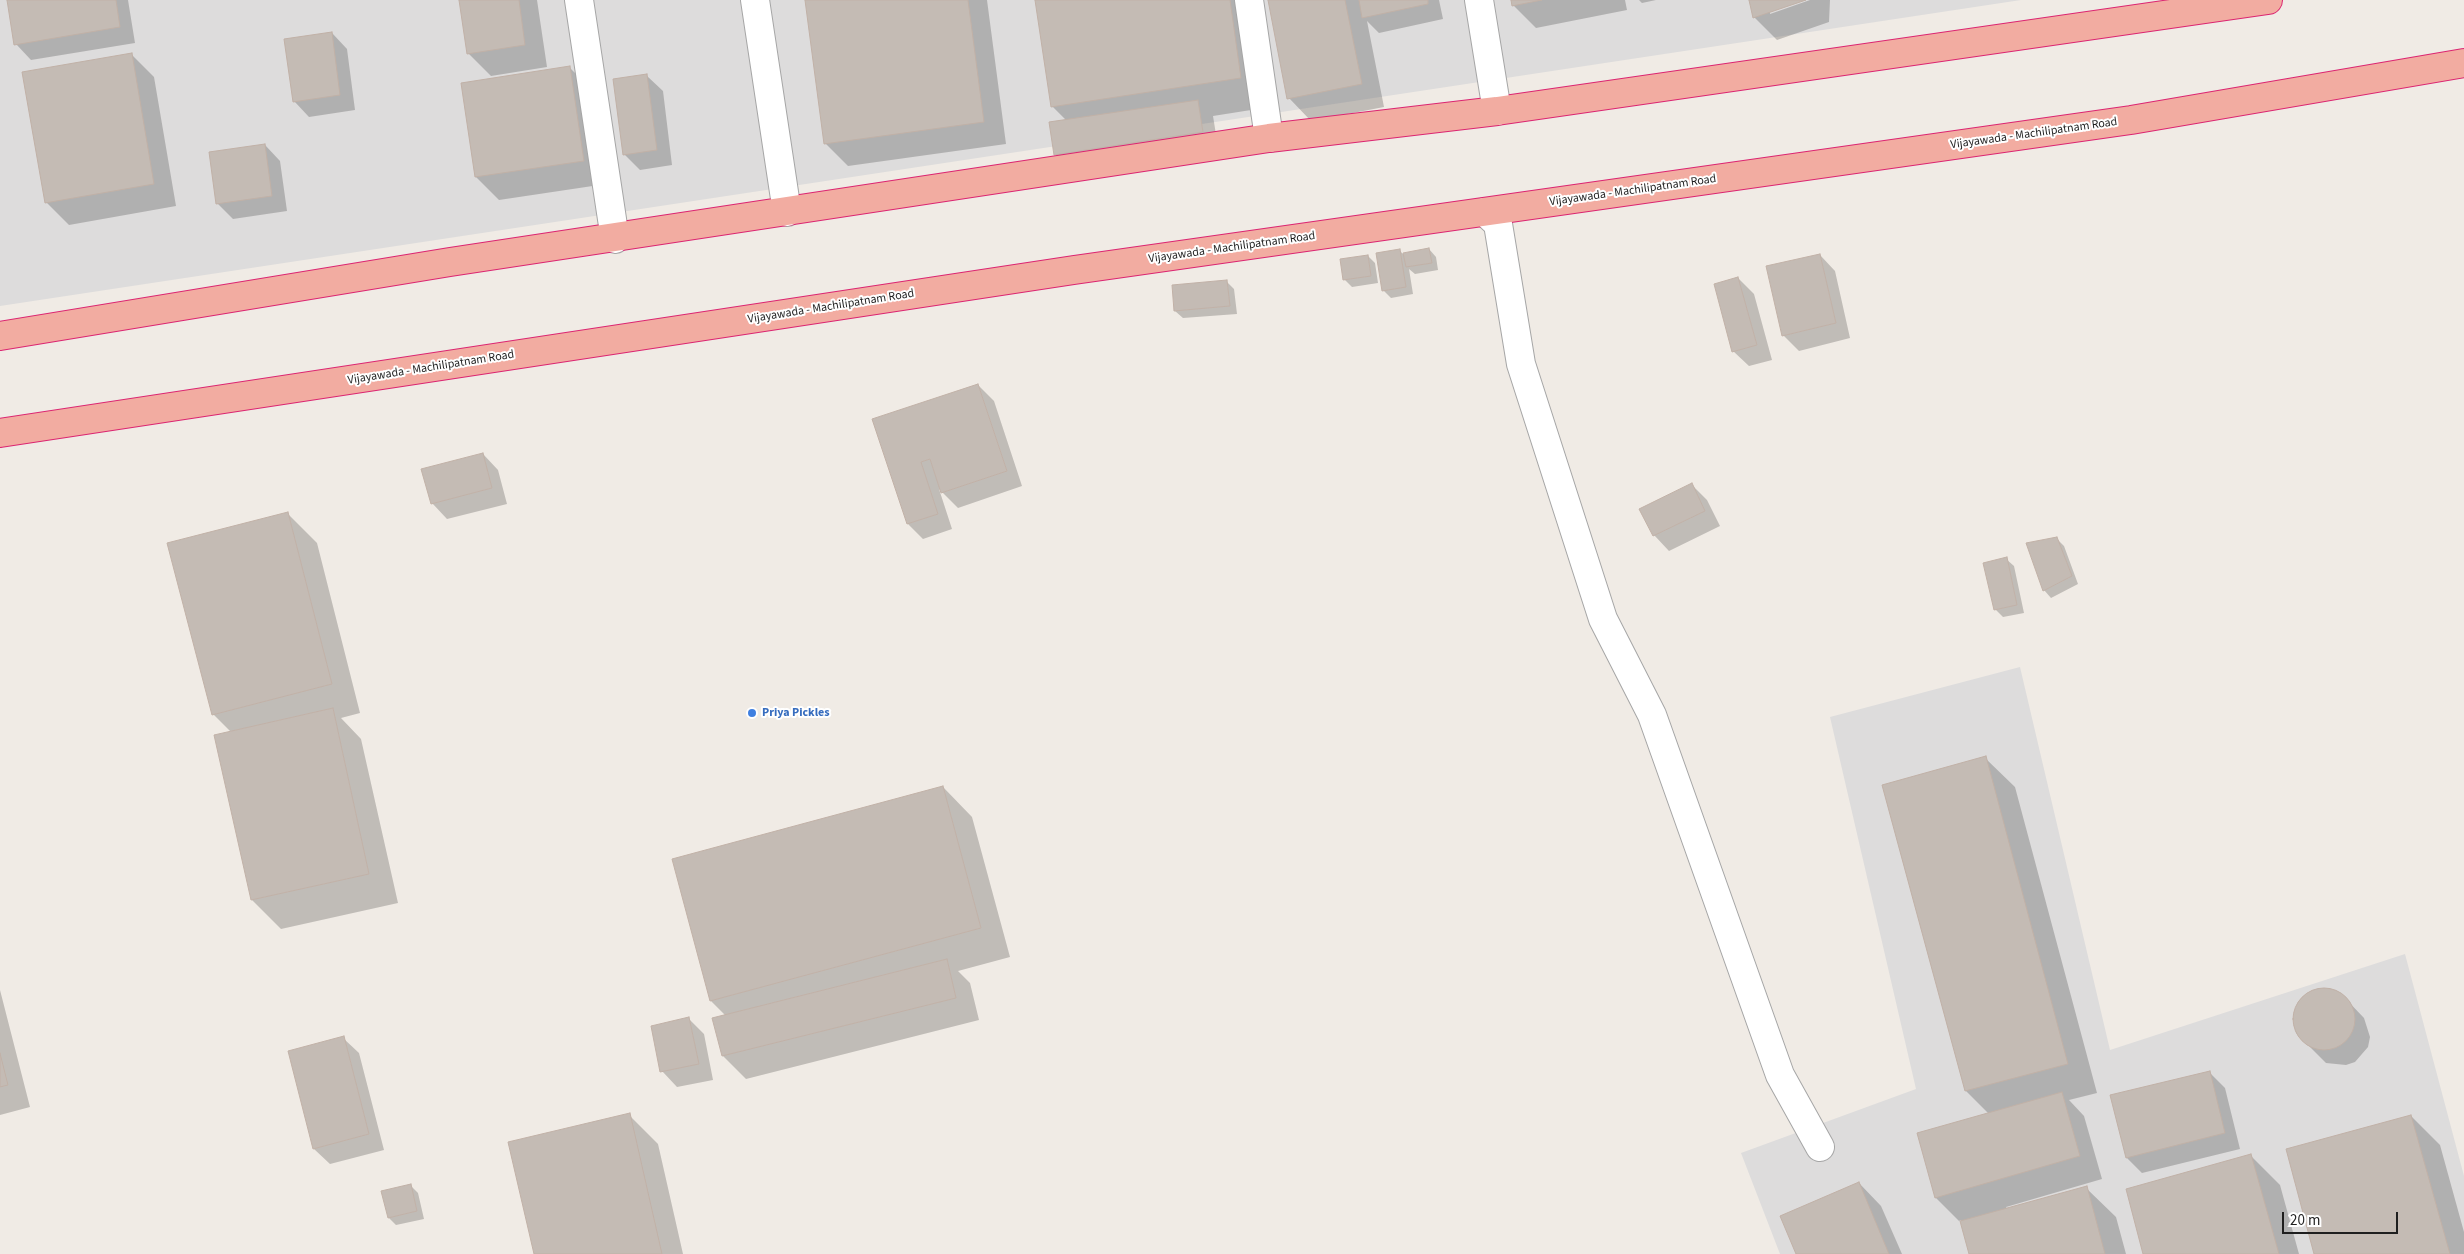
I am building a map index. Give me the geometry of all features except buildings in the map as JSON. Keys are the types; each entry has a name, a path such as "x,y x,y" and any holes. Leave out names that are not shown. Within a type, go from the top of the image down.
{"highway":[{"path":"0,336 238,295 1269,138 1497,111 2268,0"},
{"name":"Vijayawada - Machilipatnam Road","path":"0,433 1074,270 2131,120 2464,63"}],"street":[{"path":"579,0 615,239"},
{"path":"754,0 787,212"},
{"path":"1249,0 1269,138"},
{"path":"1480,0 1497,111"},
{"path":"1485,212 1498,224 1521,364 1603,619 1652,715 1780,1075 1820,1147"}],"shaded area":[{"path":"0,0 2021,0 0,306"},
{"path":"2020,667 2110,1050 2405,954 2464,1176 2464,1254 1780,1254 1741,1153 1916,1089 1830,717"}],"place":[{"name":"Priya Pickles","path":"752,713"}]}
